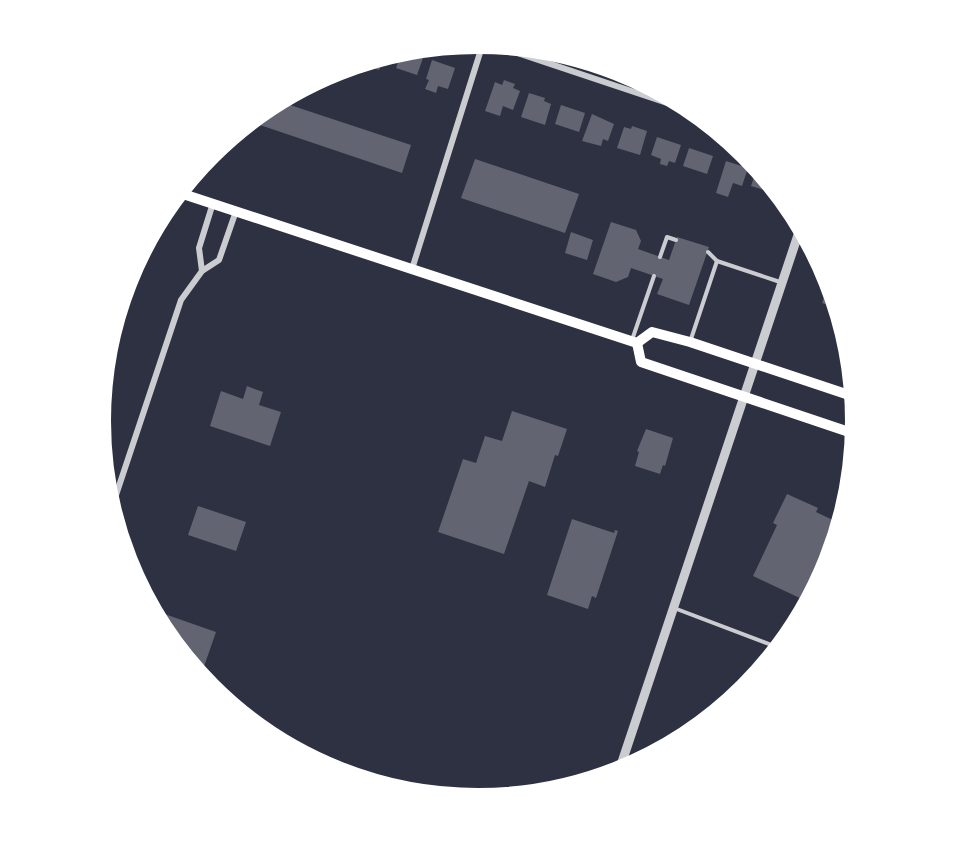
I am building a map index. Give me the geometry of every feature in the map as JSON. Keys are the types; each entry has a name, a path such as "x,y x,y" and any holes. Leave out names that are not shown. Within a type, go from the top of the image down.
{"main road":[{"path":"185,194 634,342 652,332 690,342 848,395"},
{"path":"634,342 641,362 846,431 849,429"}],"street":[{"path":"412,268 478,50"},
{"path":"516,52 673,105"},
{"path":"202,271 199,248 213,203"},
{"path":"115,498 181,300 202,271 219,260 236,211"},
{"path":"622,762 798,234"}],"lane":[{"path":"660,257 667,237 676,240"},
{"path":"708,252 717,261 781,283"},
{"path":"690,342 717,261"},
{"path":"634,342 654,276"},
{"path":"673,608 773,645"}],"building":[{"path":"415,56 423,58 417,75 396,68 399,58"},
{"path":"432,60 455,68 448,89 438,86 436,93 425,89"},
{"path":"382,62 379,70 368,66"},
{"path":"504,80 515,84 513,88 520,91 513,110 503,106 500,116 485,111 495,82 502,85"},
{"path":"529,93 545,98 544,101 551,104 545,125 521,117"},
{"path":"286,104 411,145 402,173 256,124"},
{"path":"561,105 585,113 579,132 555,124"},
{"path":"592,114 614,124 608,141 603,139 601,146 582,141"},
{"path":"632,126 647,131 640,155 617,148 624,127 631,129"},
{"path":"657,137 681,145 675,163 669,161 667,166 660,164 661,159 651,155"},
{"path":"689,148 713,156 707,174 683,166"},
{"path":"475,159 579,194 565,233 461,198"},
{"path":"726,161 748,168 742,186 733,183 728,197 716,193"},
{"path":"755,174 769,192 751,186"},
{"path":"611,222 636,230 641,241 638,249 669,260 677,237 709,247 689,305 657,294 663,279 631,268 628,277 616,282 593,274"},
{"path":"571,232 593,240 587,260 565,253"},
{"path":"826,292 830,306 822,303"},
{"path":"247,386 263,392 259,405 281,412 270,446 210,426 221,391 243,399"},
{"path":"512,411 567,429 558,456 555,455 545,487 529,481 504,554 438,532 463,459 476,463 485,436 502,441"},
{"path":"646,429 673,438 665,466 663,465 660,474 635,466 639,452 637,451"},
{"path":"787,494 818,508 816,512 835,521 821,562 803,599 753,576 777,525 773,523"},
{"path":"198,506 246,522 236,551 188,535"},
{"path":"572,519 614,533 615,530 618,531 596,598 592,596 588,609 547,595"},
{"path":"161,613 216,632 203,669"}]}
